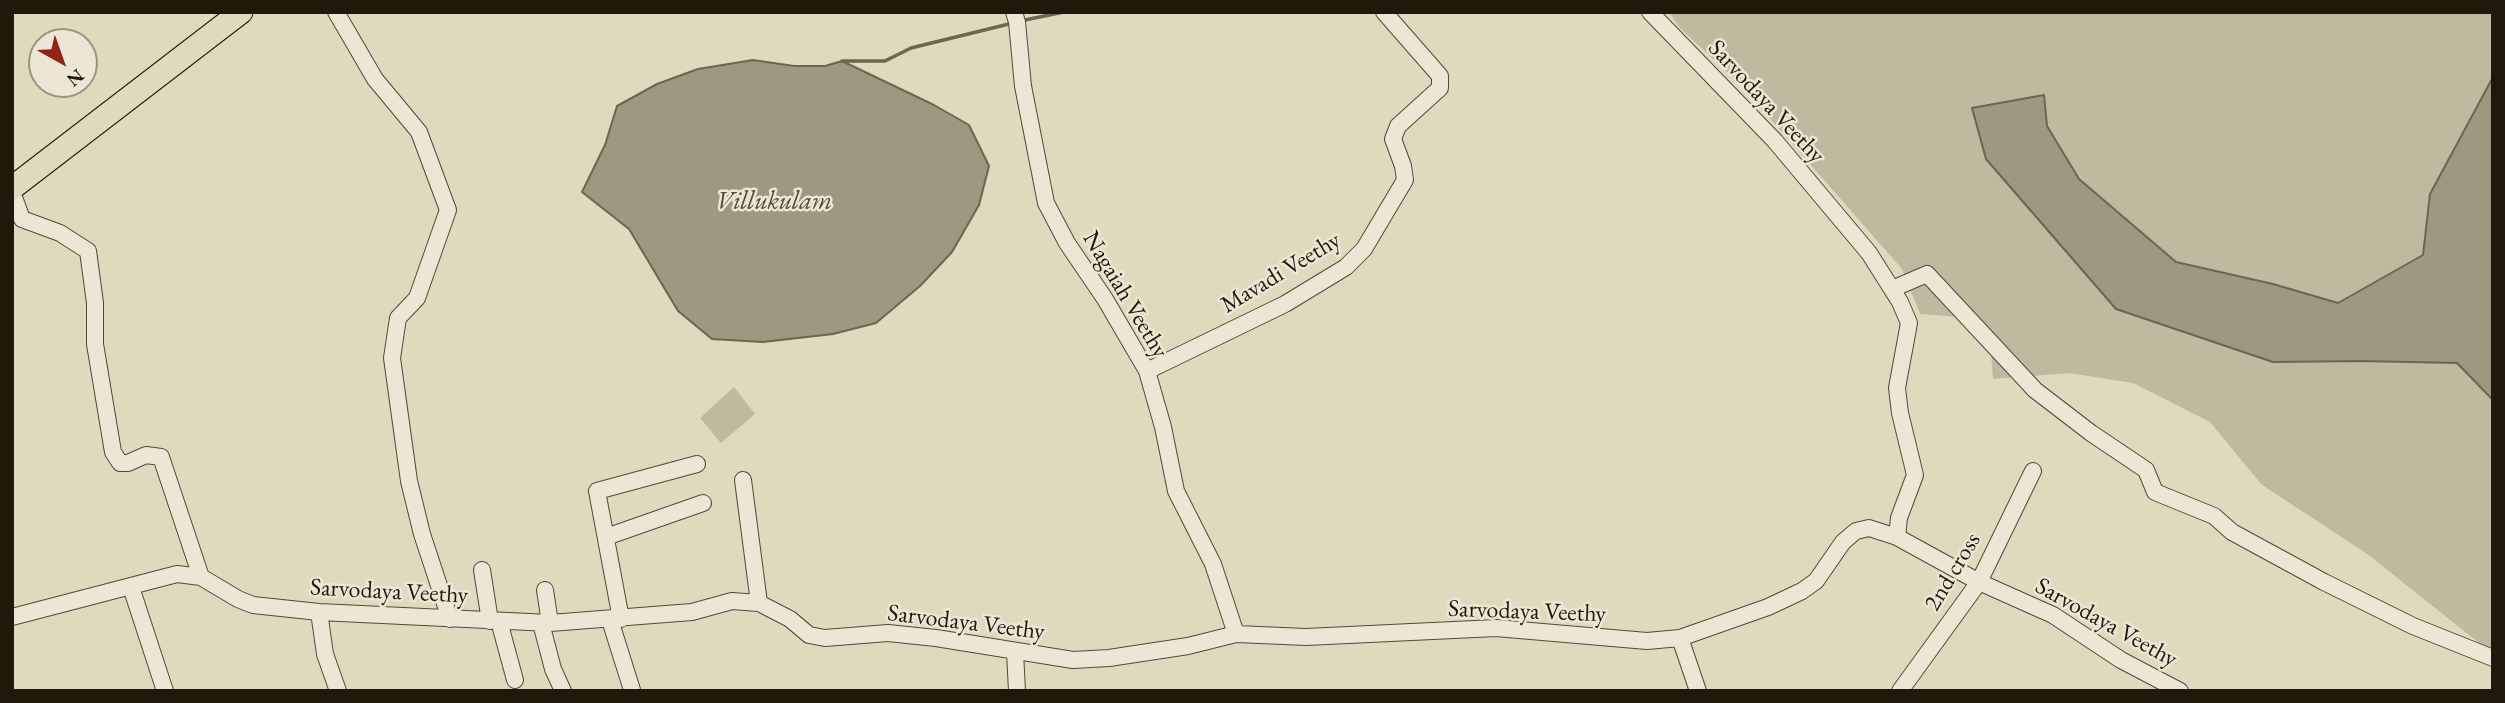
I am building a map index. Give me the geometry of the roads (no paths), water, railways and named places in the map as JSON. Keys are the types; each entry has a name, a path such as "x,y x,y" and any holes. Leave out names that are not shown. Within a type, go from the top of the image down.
{"highway":[{"path":"12,190 241,12"}],"street":[{"path":"336,12 375,79 419,132 448,210 417,298 398,318 392,358 409,481 422,534 450,619"},
{"name":"Nagaiah Veethy","path":"1014,12 1023,86 1046,204 1067,243 1105,299 1147,370 1163,427 1176,491 1213,564 1236,634"},
{"name":"Mavadi Veethy","path":"1147,370 1285,304 1346,267 1364,249 1405,180 1403,166 1392,139 1398,126 1440,88 1440,76 1384,12"},
{"name":"Sarvodaya Veethy","path":"1650,12 1775,141 1869,253 1900,302 1909,323 1897,388 1900,413 1915,475 1899,518 1897,537"},
{"path":"12,190 22,219 60,233 88,251 95,303 96,344 113,452 120,463 128,463 146,455 161,457 201,577 177,574 12,617"},
{"path":"1892,289 1927,274 2035,390 2091,433 2146,470 2155,492 2214,516 2232,532 2413,626 2493,658"},
{"path":"632,690 615,619 606,537 597,491 697,464"},
{"name":"2nd cross","path":"1900,691 1979,582 2033,471"},
{"path":"743,480 759,603"},
{"path":"606,537 703,503"},
{"name":"Sarvodaya Veethy","path":"201,577 253,605 319,612 450,619 546,623 692,612 732,601 759,603 790,619 808,635 825,638 888,633 1073,660 1109,658 1188,646 1236,634 1306,637 1496,628 1647,641 1680,638 1769,607 1802,591 1816,581 1843,542 1856,531 1869,528 1897,537 1979,582 2053,615 2121,660 2180,691"},
{"path":"482,570 494,621 514,680"},
{"path":"131,587 165,691"},
{"path":"545,590 546,623 553,669 563,691"},
{"path":"319,612 326,654 338,691"},
{"path":"1680,638 1698,691"},
{"path":"1015,652 1017,691"}],"water":[{"name":"Villukulam","path":"753,60 794,66 825,66 842,61 934,105 969,125 989,166 979,205 952,252 920,286 876,323 833,334 763,342 712,339 678,311 629,229 582,192 605,145 617,106 657,84 698,69"},
{"path":"2493,77 2493,400 2457,363 2273,362 2116,309 1986,159 1972,108 2044,95 2047,126 2079,179 2176,262 2273,284 2338,303 2423,255 2430,194"}],"waterway":[{"path":"1020,21 1064,12"},
{"path":"842,61 885,61 911,48 1013,23"}]}
